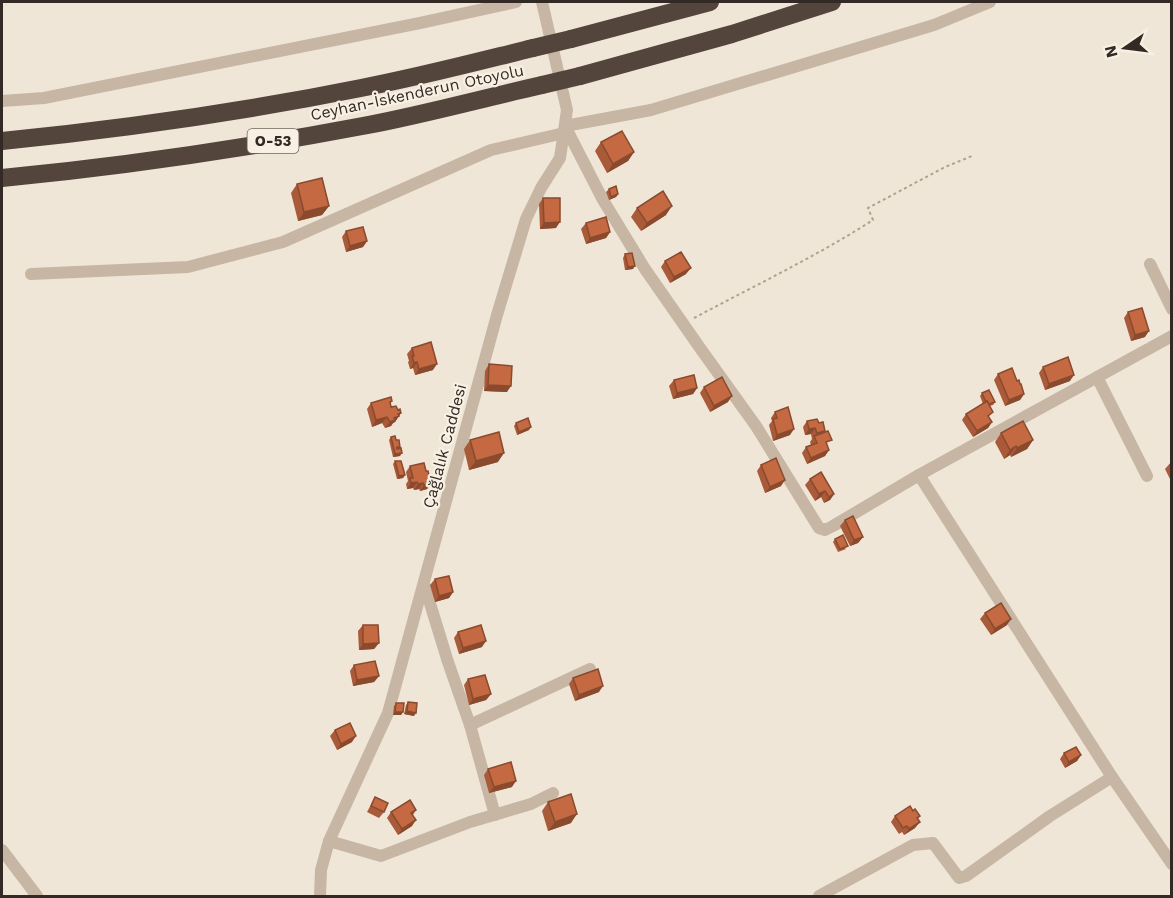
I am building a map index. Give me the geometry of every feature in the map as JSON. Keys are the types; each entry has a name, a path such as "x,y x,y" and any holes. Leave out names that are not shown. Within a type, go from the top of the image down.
{"highway":[{"name":"Ceyhan-İskenderun Otoyolu","path":"2,141 64,135 217,113 362,88 571,39 710,2"},
{"name":"Ceyhan-İskenderun Otoyolu","path":"2,178 212,151 369,125 580,76 732,34 832,2"}],"street":[{"path":"2,101 44,98 516,2"},
{"name":"Çağlalık Caddesi","path":"320,897 321,870 329,841 388,713 497,315 526,219 541,188 560,158 567,111 542,2"},
{"path":"31,274 188,267 283,242 491,150 651,110 934,25 990,2"},
{"path":"564,130 645,269 756,426 819,528 825,530 833,526 919,475 1172,336"},
{"path":"1150,264 1172,309"},
{"path":"1097,376 1147,476"},
{"path":"919,475 1112,777 1172,864"},
{"path":"423,584 470,725 495,815"},
{"path":"470,725 590,669"},
{"path":"819,897 913,845 933,843 959,878 966,876 1050,816 1112,777"},
{"path":"329,841 381,856 459,826 531,804 553,793"},
{"path":"2,850 37,897"}],"path":[{"path":"683,324 854,232 873,220 868,208 945,167 972,156"}],"building":[{"path":"622,131 634,152 613,164 601,142"},
{"path":"322,178 329,206 304,212 297,184"},
{"path":"616,186 618,194 611,197 609,189"},
{"path":"663,191 672,206 647,223 637,208"},
{"path":"543,198 560,198 560,222 544,223"},
{"path":"606,217 610,232 590,238 586,223"},
{"path":"363,227 367,241 350,246 346,231"},
{"path":"681,252 691,268 674,277 665,261"},
{"path":"632,253 635,266 628,267 625,254"},
{"path":"1142,308 1149,331 1135,335 1128,312"},
{"path":"431,342 437,364 419,369 417,362 414,363 412,348"},
{"path":"1068,357 1074,375 1049,384 1043,367"},
{"path":"489,364 512,366 511,386 488,385"},
{"path":"1012,368 1024,394 1009,400 998,374"},
{"path":"694,375 697,388 677,393 674,380"},
{"path":"722,377 732,396 714,406 704,387"},
{"path":"989,390 995,402 989,404 982,393"},
{"path":"391,397 391,407 396,406 401,413 390,422 387,417 376,420 371,403"},
{"path":"987,401 993,412 988,416 992,422 977,431 966,414"},
{"path":"788,407 794,429 777,435 773,419 777,418 775,412"},
{"path":"528,418 531,427 519,432 516,423"},
{"path":"817,419 819,423 823,422 825,431 817,433 815,428 809,429 807,421"},
{"path":"1023,421 1033,440 1010,450 1001,433"},
{"path":"828,431 832,440 826,442 829,450 811,458 806,447 817,443 814,436"},
{"path":"499,432 504,453 476,461 470,440"},
{"path":"395,436 396,440 399,440 400,447 397,449 401,448 402,453 395,454 391,437"},
{"path":"776,458 785,480 770,487 761,465"},
{"path":"395,461 401,461 405,475 399,476"},
{"path":"424,463 431,483 424,485 417,482 411,483 410,478 413,478 410,466"},
{"path":"821,472 834,494 829,497 825,491 819,494 810,479"},
{"path":"853,516 863,537 854,540 845,520"},
{"path":"843,535 848,546 840,549 835,539"},
{"path":"449,576 453,592 439,596 435,579"},
{"path":"1001,603 1011,619 995,629 985,613"},
{"path":"363,625 378,625 379,643 363,644"},
{"path":"481,625 486,641 463,648 458,632"},
{"path":"375,661 379,676 357,680 354,665"},
{"path":"598,669 603,686 579,695 573,678"},
{"path":"485,675 491,694 473,699 468,679"},
{"path":"408,702 417,703 416,713 407,711"},
{"path":"396,703 404,703 403,712 395,712"},
{"path":"350,723 356,736 341,744 335,730"},
{"path":"1076,747 1081,755 1069,762 1064,753"},
{"path":"511,762 516,781 494,787 488,769"},
{"path":"571,794 577,814 555,822 548,802"},
{"path":"375,797 388,803 384,812 371,806"},
{"path":"410,800 416,810 411,813 416,820 402,829 391,812"},
{"path":"910,806 920,816 917,818 920,822 909,829 907,826 903,828 895,816"}]}
